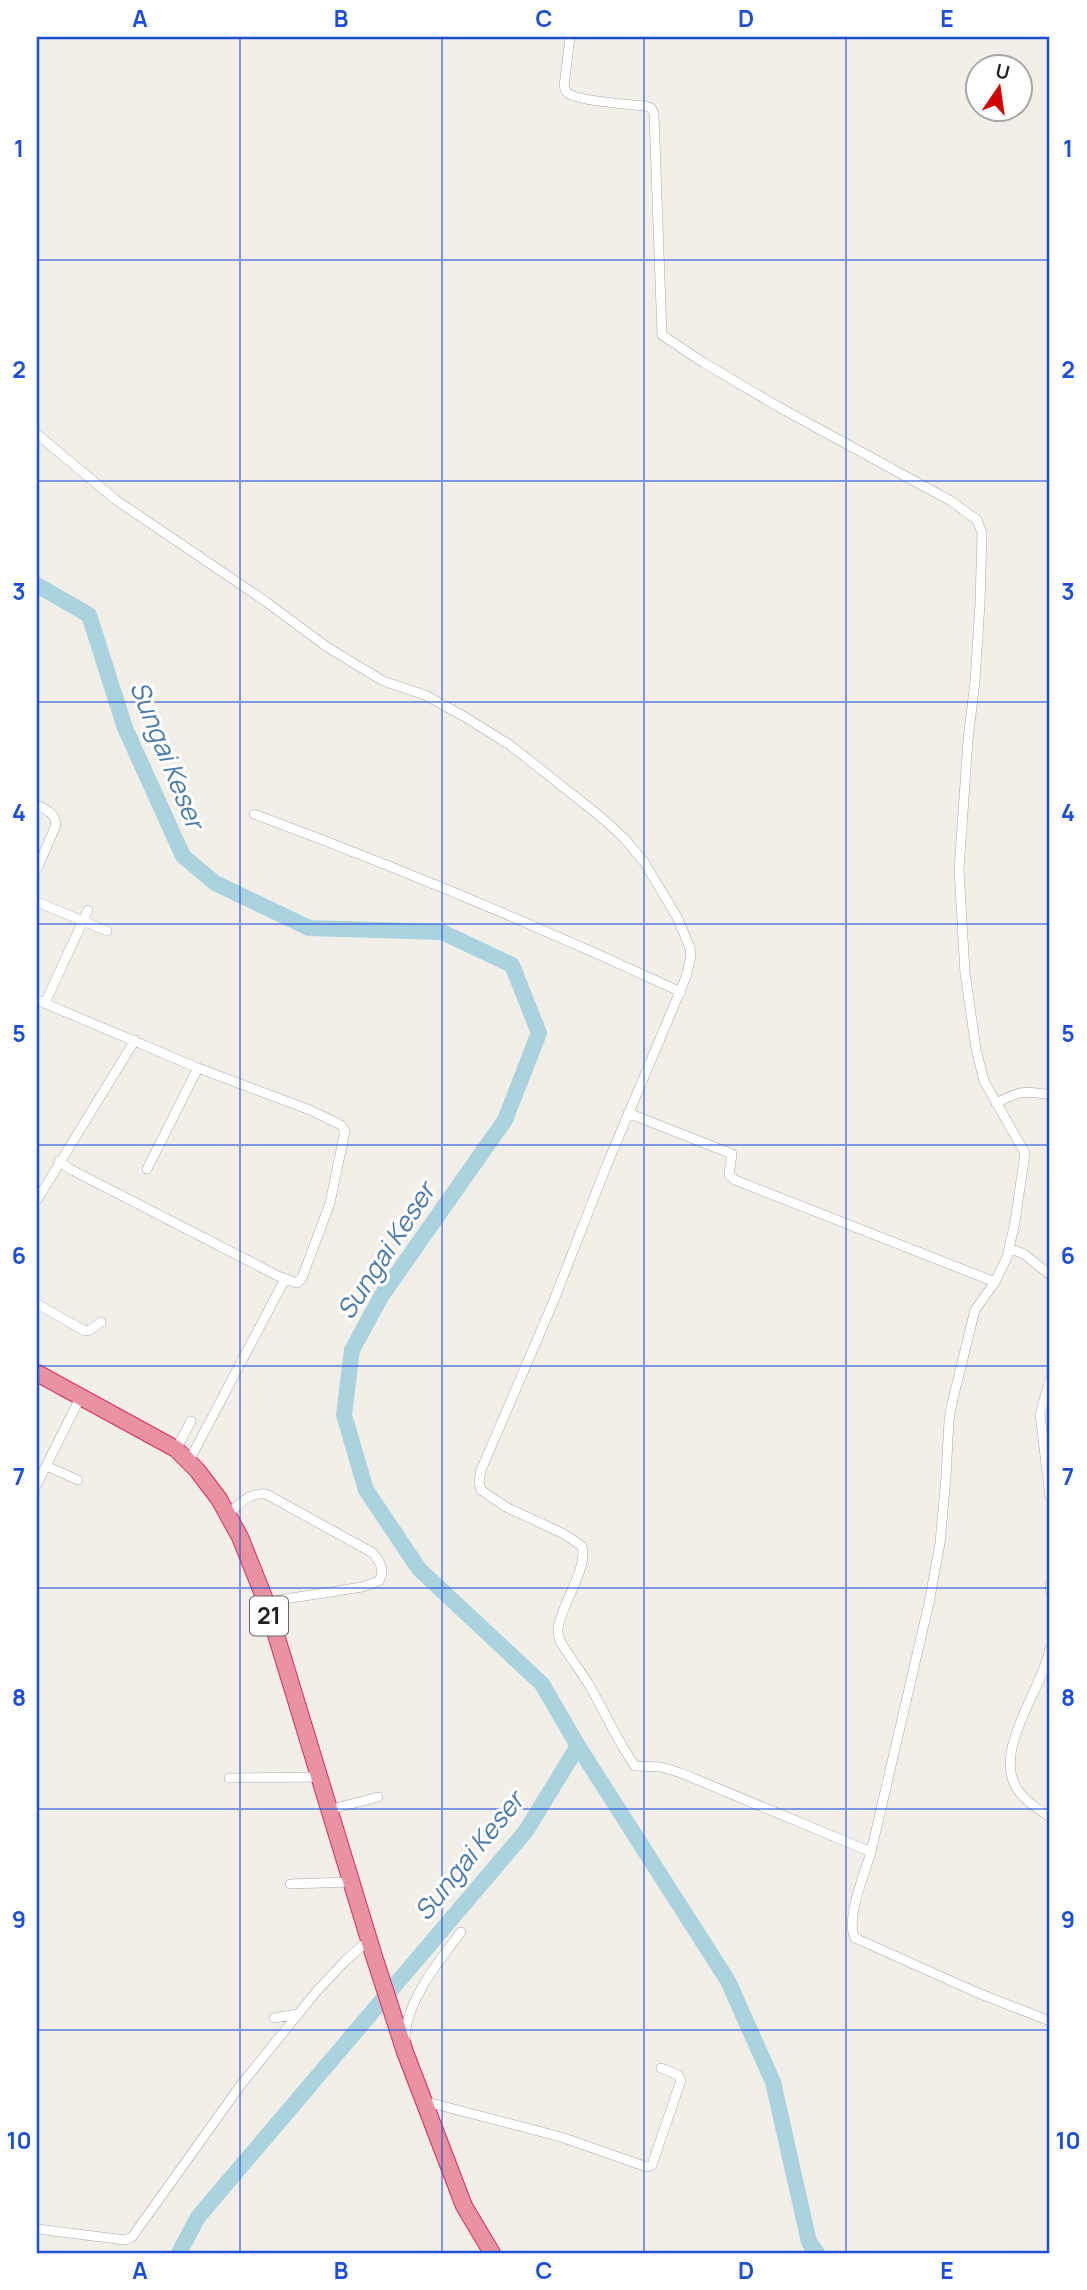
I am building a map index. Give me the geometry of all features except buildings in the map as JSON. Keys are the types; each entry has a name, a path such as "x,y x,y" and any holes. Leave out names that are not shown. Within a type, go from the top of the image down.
{"highway":[{"name":"21","path":"37,1373 176,1449 189,1461 228,1514 248,1553 265,1602 371,1947 423,2101 464,2206 492,2253"}],"street":[{"path":"570,37 564,86 566,91 571,95 645,106 651,108 654,114 662,335 778,406 951,501 977,520 982,533 981,604 959,870 965,973 976,1049 984,1082 1025,1153 1009,1248 975,1310 952,1403 940,1543 929,1603 852,1918 852,1931 855,1938 967,1988 1050,2021"},
{"path":"37,434 116,500 265,601 327,647 383,681 425,695 510,745 624,838 644,862 677,917 688,941 691,956 681,992 570,1254 547,1318 481,1470 480,1486 481,1490 506,1507 564,1534 582,1546 584,1552 558,1633 562,1645 589,1685 635,1766 681,1773 870,1852"},
{"path":"37,805 50,811 56,825 37,869"},
{"path":"254,814 382,862 681,992"},
{"path":"37,901 107,930"},
{"path":"59,1161 78,1174 297,1283 302,1278 330,1203 340,1163 344,1128 310,1110 198,1068 41,1001 88,910"},
{"path":"37,1200 135,1040"},
{"path":"147,1169 198,1068"},
{"path":"996,1104 1017,1093 1028,1091 1050,1095"},
{"path":"628,1113 732,1154 729,1175 734,1180 993,1281"},
{"path":"1009,1248 1024,1254 1050,1275"},
{"path":"189,1461 285,1279"},
{"path":"37,1304 85,1331 101,1322"},
{"path":"1050,1379 1040,1414 1050,1497"},
{"path":"37,1484 81,1396"},
{"path":"176,1449 191,1421"},
{"path":"46,1466 78,1480"},
{"path":"228,1514 249,1496 266,1494 373,1553 382,1567 379,1581 362,1587 265,1602"},
{"path":"1050,1584 1050,1590"},
{"path":"1050,1648 1048,1660 1017,1732 1010,1770 1012,1781 1020,1794 1050,1817"},
{"path":"229,1778 319,1777"},
{"path":"328,1810 378,1797"},
{"path":"290,1884 351,1882"},
{"path":"403,2045 410,2014 433,1969 461,1932"},
{"path":"37,2229 125,2240 132,2237 240,2086 298,2014 338,1968 371,1947"},
{"path":"274,2018 298,2014"},
{"path":"423,2101 561,2137 647,2167 652,2165 681,2080 678,2075 661,2068"}],"waterway":[{"name":"Sungai Keser","path":"37,585 89,615 125,728 183,856 215,883 309,928 442,932 512,965 539,1033 505,1120 382,1295 352,1350 344,1415 366,1490 419,1569 542,1684 578,1746 526,1831 198,2217 179,2253"},
{"path":"578,1746 728,1981 773,2082 809,2242 817,2253"}]}
